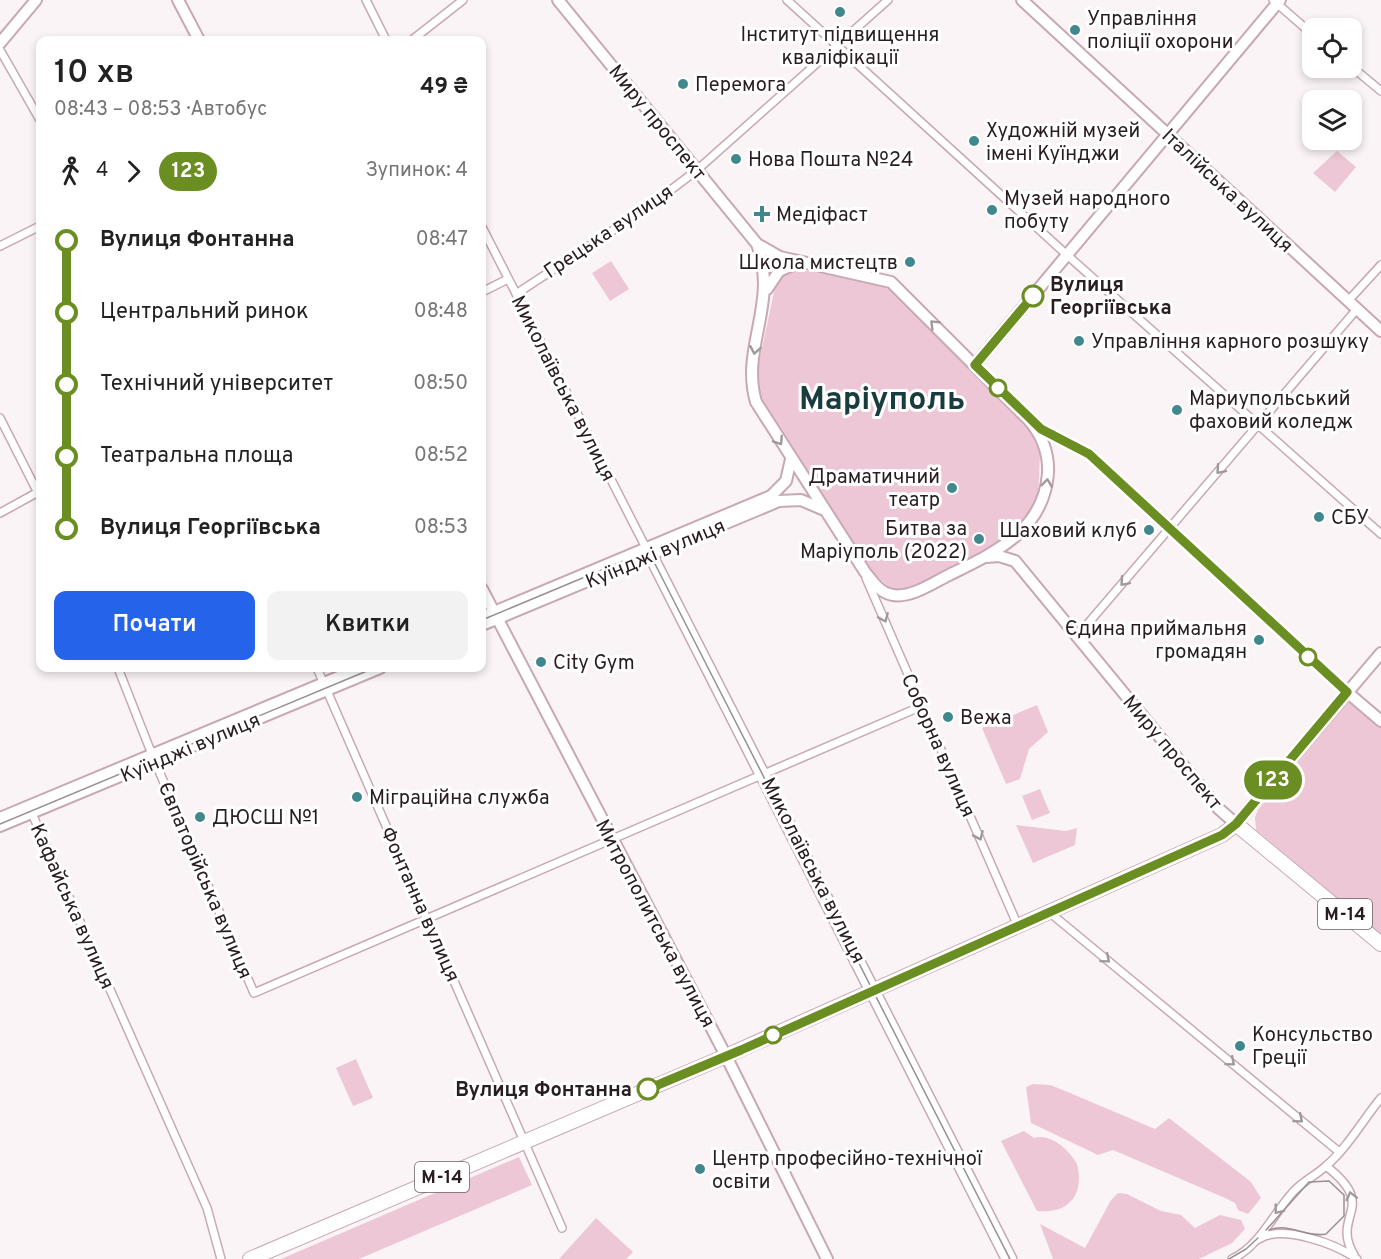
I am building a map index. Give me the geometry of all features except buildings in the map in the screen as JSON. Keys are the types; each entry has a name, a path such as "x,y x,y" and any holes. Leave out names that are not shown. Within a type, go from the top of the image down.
{"highway":[{"name":"М-14","path":"250,1259 726,1056 1222,835 1236,824"},
{"name":"Миру проспект","path":"1236,824 1381,944"}],"main road":[{"path":"2,36 36,0"},
{"path":"178,0 197,36"},
{"name":"Миру проспект","path":"558,0 757,244 773,254 891,282 1028,419 1044,443 1048,461 1048,478 1040,509 1019,532 986,557 925,587 900,595 882,591 860,564 760,412 751,381 766,292 764,268 757,244"},
{"name":"Італійська вулиця","path":"1022,0 1381,331"},
{"path":"975,365 1168,135 1276,1"},
{"name":"Миру проспект","path":"766,292 780,271 790,264 802,262"},
{"name":"Куїнджі вулиця","path":"649,553 776,493 788,477 791,459"},
{"name":"Куїнджі вулиця","path":"486,616 495,615 785,500 807,501 828,516"},
{"path":"986,557 999,556 1015,561 1014,544 1019,532"},
{"name":"Миру проспект","path":"1015,561 1218,809 1236,824"},
{"name":"Митрополитська вулиця","path":"486,597 726,1056 827,1259"},
{"name":"Куїнджі вулиця","path":"486,622 495,615"},
{"path":"1236,824 1381,653"},
{"name":"Куїнджі вулиця","path":"326,686 352,672"},
{"name":"Куїнджі вулиця","path":"0,818 30,809 326,686 368,672"},
{"path":"1347,692 1381,721"},
{"name":"Куїнджі вулиця","path":"0,826 30,809"}],"street":[{"path":"366,0 384,36"},
{"path":"417,36 463,0"},
{"path":"787,0 1067,255 1381,534"},
{"name":"Грецька вулиця","path":"516,294 647,208 697,170 888,0"},
{"path":"1276,1 1302,24"},
{"path":"0,50 36,113"},
{"path":"1362,76 1381,92"},
{"path":"0,246 36,228"},
{"name":"Миколаївська вулиця","path":"486,235 872,991 1013,1259"},
{"path":"1348,301 1381,265"},
{"path":"486,290 508,279"},
{"path":"1075,635 1085,627 1357,309"},
{"path":"0,418 36,486"},
{"path":"1028,419 1053,436 1089,454 1347,692"},
{"path":"0,513 36,495"},
{"name":"Соборна вулиця","path":"860,564 1018,926"},
{"name":"Євпаторійська вулиця","path":"120,672 254,993 427,918"},
{"name":"Фонтанна вулиця","path":"319,672 562,1228"},
{"path":"427,918 922,706"},
{"name":"Кафайська вулиця","path":"30,809 207,1208 221,1259"},
{"path":"1049,912 1338,1152"},
{"name":"Миколаївська вулиця","path":"918,1080 1005,1259"},
{"path":"1232,1259 1258,1240 1301,1183 1326,1166 1381,1098"},
{"path":"1326,1166 1342,1179 1351,1193 1353,1209 1346,1235 1356,1258"},
{"path":"1267,1230 1301,1236 1331,1246 1356,1258"},
{"path":"1331,1246 1346,1235"}],"shaded area":[{"path":"1337,151 1356,167 1335,192 1313,173"},
{"path":"611,261 629,289 610,301 592,273"},
{"path":"798,269 874,282 895,292 1030,430 1040,454 1038,500 1028,518 1006,538 916,587 898,590 890,588 871,571 765,406 758,388 757,371 774,292 781,277"},
{"path":"1349,700 1381,727 1381,934 1256,830 1255,817 1258,810"},
{"path":"1037,705 1048,732 1029,749 1020,779 1006,784 982,728"},
{"path":"1040,789 1050,813 1032,820 1022,796"},
{"path":"1016,825 1066,831 1077,828 1075,845 1033,863"},
{"path":"356,1059 373,1098 353,1106 336,1068"},
{"path":"1033,1084 1050,1085 1155,1129 1169,1118 1251,1182 1261,1198 1248,1214 1238,1210 1235,1203 1225,1198 1113,1150 1098,1155 1031,1123 1026,1087"},
{"path":"1024,1131 1034,1138 1053,1140 1069,1153 1077,1164 1079,1175 1076,1193 1065,1206 1048,1211 1037,1211 1001,1141"},
{"path":"519,1157 532,1185 359,1259 281,1259"},
{"path":"1118,1193 1127,1194 1161,1211 1181,1215 1195,1228 1220,1215 1241,1220 1245,1229 1232,1243 1199,1259 1053,1259 1040,1224 1085,1248 1111,1200"},
{"path":"596,1218 633,1252 626,1259 559,1259"}],"tram line":[{"path":"486,618 628,559 644,557 655,564 1010,1259"},
{"path":"0,824 364,672"},
{"path":"1266,1230 1309,1182 1329,1181 1344,1195 1344,1216 1326,1234 1311,1234 1284,1228 1269,1230"},
{"path":"1229,1259 1246,1249 1258,1238"}],"bus line":[{"name":"123","path":"648,1089 741,1050 1222,835 1236,824 1347,692 1089,454 1053,436 1028,419 975,365 1033,296"}],"place":[{"name":"Інститут підвищення кваліфікації","path":"840,12"},
{"name":"Управління поліції охорони","path":"1075,30"},
{"name":"Перемога","path":"683,84"},
{"name":"Художній музей імені Куїнджи","path":"974,141"},
{"name":"Нова Пошта №24","path":"736,159"},
{"name":"Музей народного побуту","path":"992,210"},
{"name":"Медіфаст","path":"762,214"},
{"name":"Школа мистецтв","path":"910,262"},
{"name":"Вулиця Георгіївська","path":"1033,296"},
{"name":"Управління карного розшуку","path":"1079,341"},
{"name":"Мариупольський фаховий коледж","path":"1177,410"},
{"name":"Драматичний театр","path":"952,488"},
{"name":"СБУ","path":"1319,517"},
{"name":"Шаховий клуб","path":"1149,530"},
{"name":"Битва за Маріуполь (2022)","path":"979,539"},
{"name":"Єдина приймальня громадян","path":"1259,640"},
{"name":"City Gym","path":"541,662"},
{"name":"Вежа","path":"948,717"},
{"name":"Міграційна служба","path":"357,797"},
{"name":"ДЮСШ №1","path":"200,817"},
{"name":"Консульство Греції","path":"1240,1046"},
{"name":"Вулиця Фонтанна","path":"648,1089"},
{"name":"Центр професійно-технічної освіти","path":"700,1169"}],"district":[{"name":"Маріуполь","path":"882,398"}]}
